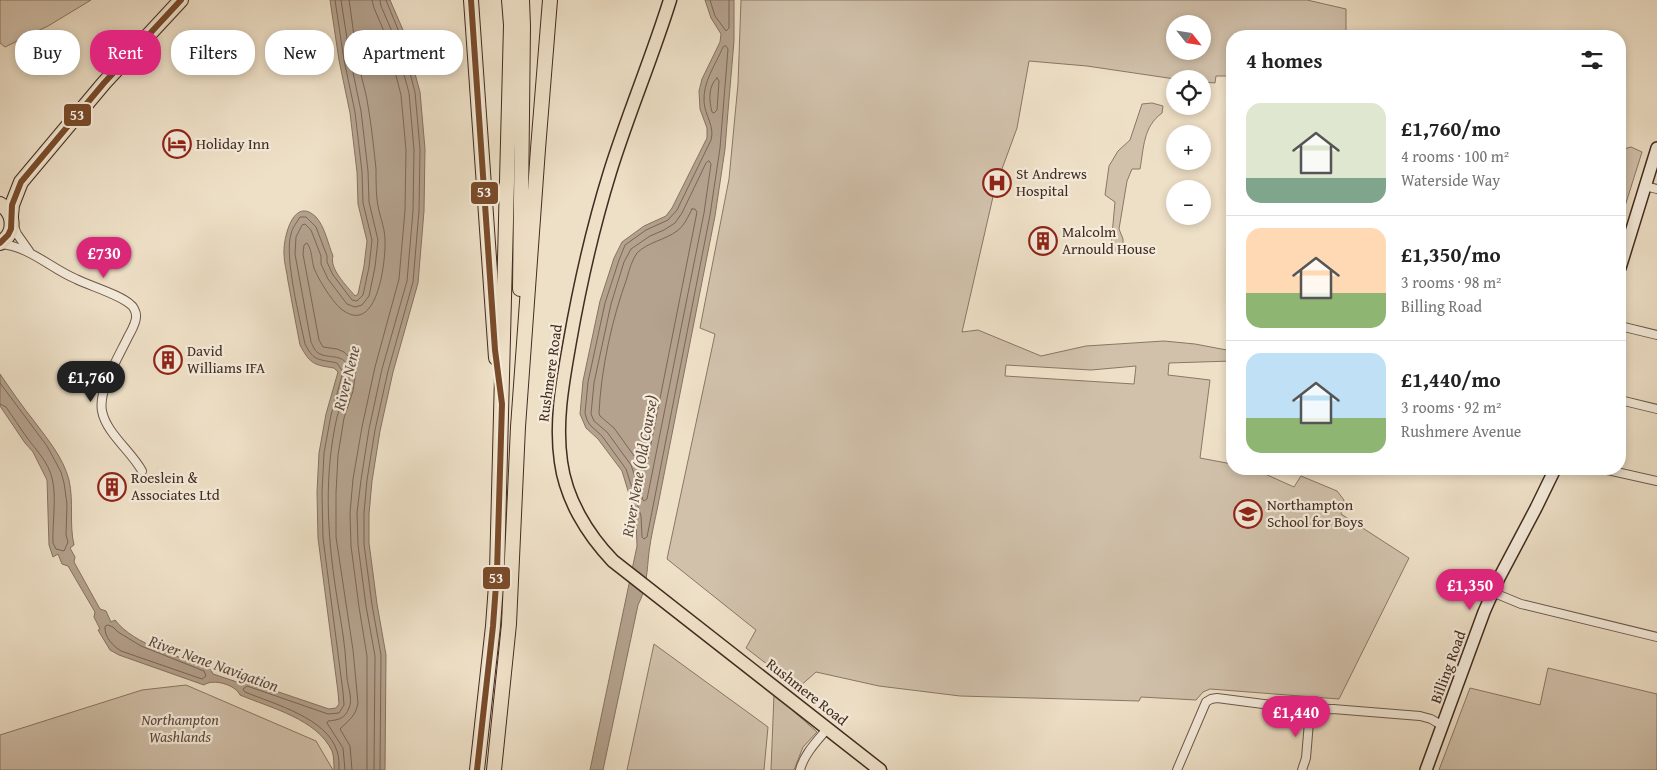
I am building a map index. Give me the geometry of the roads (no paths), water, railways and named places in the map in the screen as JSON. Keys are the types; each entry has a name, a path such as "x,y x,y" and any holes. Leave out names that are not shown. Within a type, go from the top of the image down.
{"highway":[{"path":"0,196 21,182 104,83 180,0"},
{"path":"471,0 495,350 502,404"},
{"path":"477,770 490,664 498,571 511,25 509,0"},
{"path":"518,427 522,0"},
{"path":"494,770 509,624 518,427 550,0"},
{"path":"0,244 11,228 12,205 21,182"},
{"path":"0,204 8,210 11,219"}],"main road":[{"name":"Rushmere Road","path":"670,0 610,171 581,279 565,368 559,426 561,461 568,489 586,527 604,552 627,573 880,770"}],"street":[{"path":"1626,248 1657,148"},
{"path":"1645,186 1657,189"},
{"path":"11,219 17,234 30,252"},
{"path":"0,244 14,246 30,252 55,269 132,305 136,315 133,327 106,384 102,398 102,412 108,426 136,459 142,471"},
{"path":"1626,327 1657,335"},
{"path":"1626,401 1657,409"},
{"name":"Billing Road","path":"1426,770 1492,592 1552,475"},
{"path":"1626,475 1657,482"},
{"path":"1492,592 1529,606 1657,637"},
{"path":"1178,770 1206,702 1211,698 1310,710 1333,709 1420,716 1431,719 1443,726"},
{"path":"1302,770 1306,758 1310,710"},
{"path":"800,770 810,750 827,729"}],"water":[{"name":"River Nene","path":"330,0 390,0 403,30 344,30 344,75 415,75 420,92 425,149 424,211 418,283 393,372 380,431 369,514 369,543 386,655 385,770 334,770 333,753 325,740 316,731 292,716 240,695 234,688 224,684 213,682 204,685 119,655 110,650 98,630 100,629 94,617 95,612 68,566 62,564 58,554 53,557 49,545 47,480 33,452 0,406 0,374 50,442 63,464 69,480 71,496 74,545 70,548 75,557 74,562 100,609 106,611 111,622 115,620 123,629 146,643 172,655 210,668 213,674 237,682 242,682 243,680 329,709 336,708 339,704 338,692 318,538 317,492 319,453 326,414 338,372 334,368 322,366 310,360 300,345 285,264 284,247 291,222 296,215 301,211 308,212 316,217 326,236 336,272 355,296 358,294 367,241 358,204 357,172 350,113 339,60"},
{"name":"River Nene (Old Course)","path":"705,0 734,0 734,41 725,149 715,216 652,534 645,586 638,605 603,770 590,770 637,546 636,517 622,471 598,439 586,428 580,414 583,381 600,301 614,258 622,242 644,226 666,216 672,208 707,138 707,128 700,109 699,91 702,79 720,42 721,34 711,18"}],"place":[{"name":"Holiday Inn","path":"177,144"},
{"name":"St Andrews Hospital","path":"997,183"},
{"name":"Malcolm Arnould House","path":"1043,241"},
{"name":"David Williams IFA","path":"168,360"},
{"name":"Roeslein & Associates Ltd","path":"112,487"},
{"name":"Northampton School for Boys","path":"1248,514"}],"water label":[{"name":"River Nene Navigation","path":"214,663"}],"park label":[{"name":"Northampton Washlands","path":"180,728"}]}
